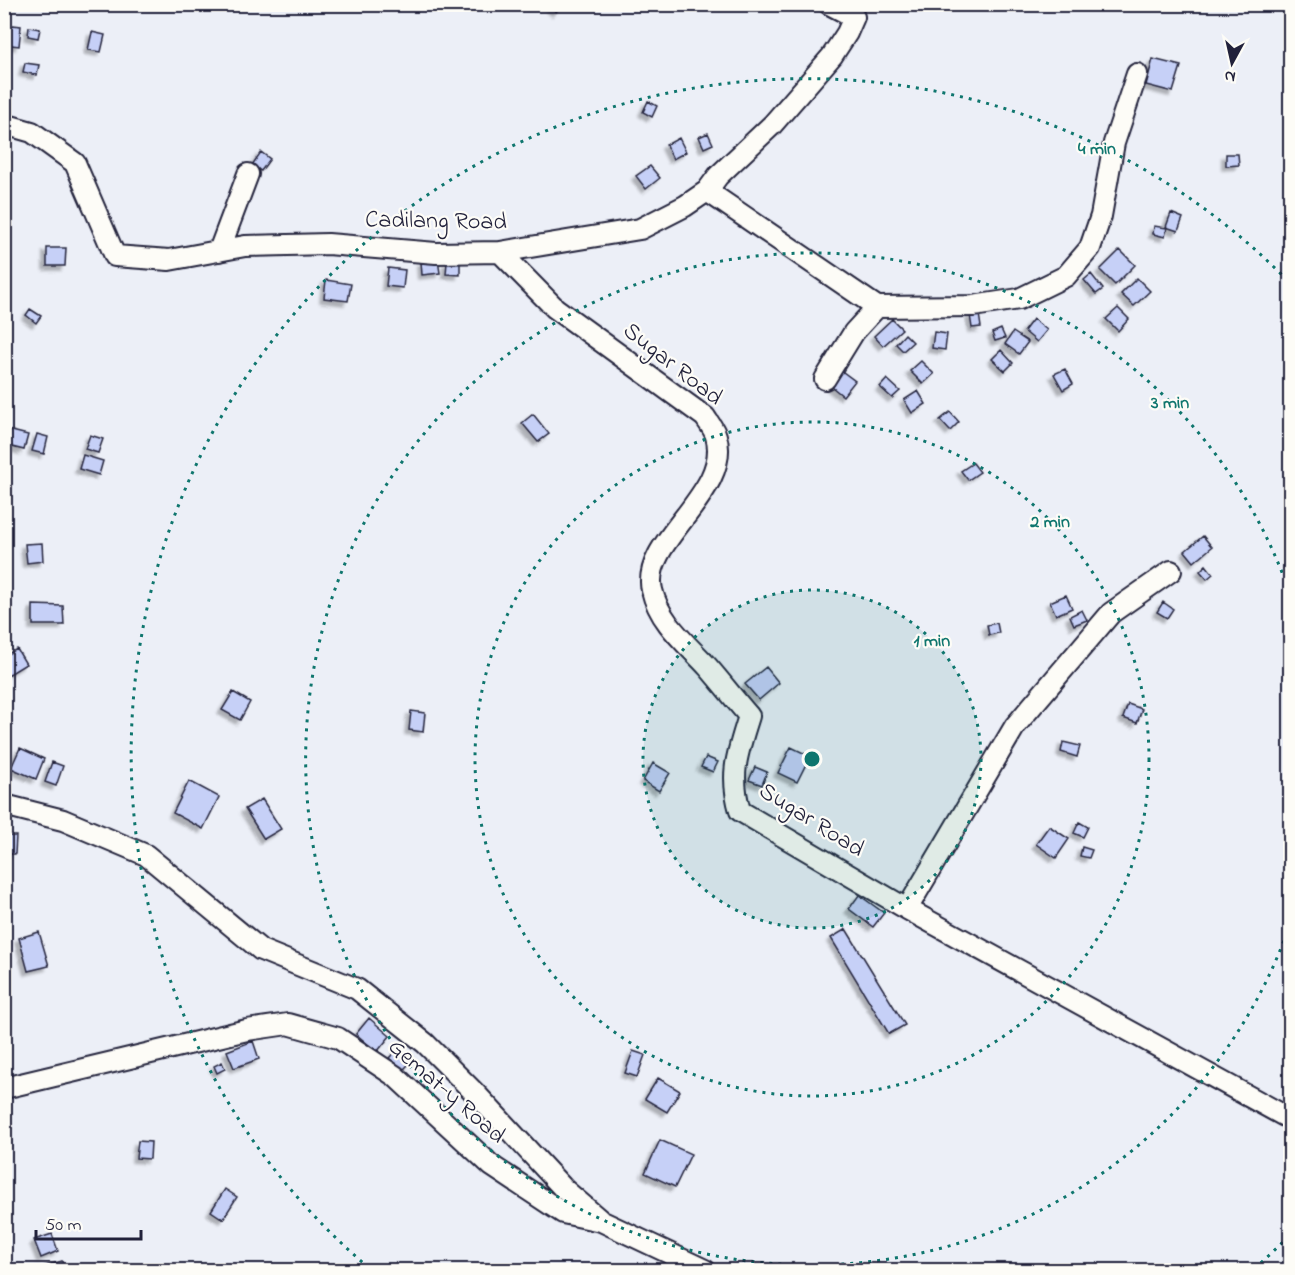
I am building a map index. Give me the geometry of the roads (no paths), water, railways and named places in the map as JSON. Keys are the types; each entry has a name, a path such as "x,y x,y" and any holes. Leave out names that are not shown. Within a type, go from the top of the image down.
{"street":[{"name":"Cadilang Road","path":"4,124 32,132 75,162 115,256 169,261 245,246 328,244 436,253 500,252 640,229 685,206 706,191 718,176 772,124 832,56 847,33 856,11 829,4"},
{"path":"706,191 877,307 974,306 1019,299 1066,276 1090,248 1101,216 1114,143 1137,74"},
{"path":"219,250 248,174"},
{"name":"Sugar Road","path":"500,252 555,308 705,417 716,435 718,453 707,486 656,557 651,576 652,590 662,616 749,716 737,753 733,788 740,811 907,909 1290,1119"},
{"path":"825,379 854,332 877,307"},
{"path":"907,909 1016,726 1111,613 1171,571"},
{"path":"4,805 63,820 146,855 261,950 357,989 425,1043 477,1095 564,1189 601,1221 705,1270"},
{"name":"Gemat-y Road","path":"4,1088 247,1030 288,1024 338,1038 395,1076 492,1166 563,1213 601,1221"}]}
